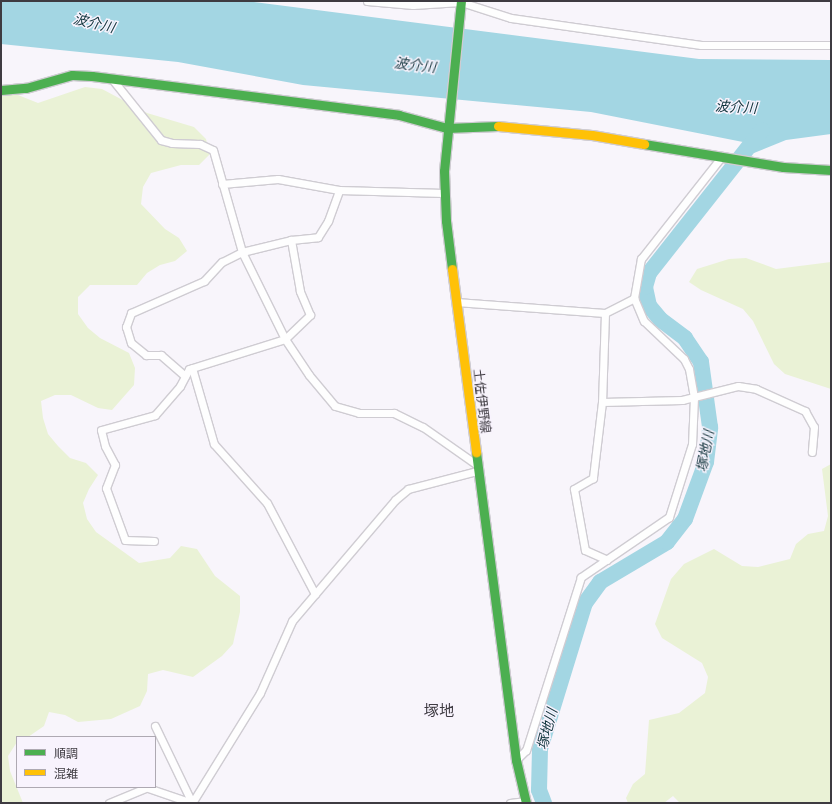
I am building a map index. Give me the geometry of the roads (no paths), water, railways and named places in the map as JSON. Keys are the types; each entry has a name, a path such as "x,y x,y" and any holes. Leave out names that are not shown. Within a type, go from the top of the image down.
{"street":[{"path":"366,1 413,5 461,3 511,18 701,45 831,45"},
{"name":"土佐伊野線","path":"461,3 448,124 444,193 477,468 516,760 526,802"},
{"path":"1,90 26,88 72,75 399,115 448,124 498,126 551,131 725,156 804,170 831,170"},
{"path":"112,79 161,140 172,143 200,144 213,150 242,252 286,339 309,375 335,406 359,413 394,413 423,426 477,468"},
{"path":"516,760 526,750 581,577 669,517 692,444 694,397 689,369 684,359 644,321 634,298 641,259 725,156"},
{"path":"222,184 278,179 339,190 444,193"},
{"path":"185,376 161,355 146,355 131,343 126,327 131,313 204,281 222,262 242,252 291,240 318,237 328,221 339,190"},
{"path":"154,540 125,540 106,488 115,465 105,446 101,430 155,415 192,368 286,339 310,315 300,291 291,240"},
{"path":"456,302 605,313 634,298"},
{"path":"605,313 602,402 593,478 574,489 585,550 607,560"},
{"path":"192,368 214,444 267,503 315,594"},
{"path":"602,402 682,400 738,386 746,386 796,406 804,411 814,427 812,452"},
{"path":"192,803 260,693 292,621 395,500 408,489 477,468"},
{"path":"155,726 192,803"},
{"path":"109,803 148,788 192,803"},
{"path":"510,803 526,802"}],"water":[{"name":"波介川","path":"1,1 246,1 699,59 831,60 831,134 786,140 754,153 743,142 591,112 303,85 178,62 1,44"}],"waterway":[{"name":"塚地川","path":"544,803 539,790 540,749 585,603 600,582 667,542 685,519 706,462 710,427 701,362 685,338 660,319 649,306 645,287 649,273 762,130"}],"district":[{"name":"塚地","path":"439,711"}]}
